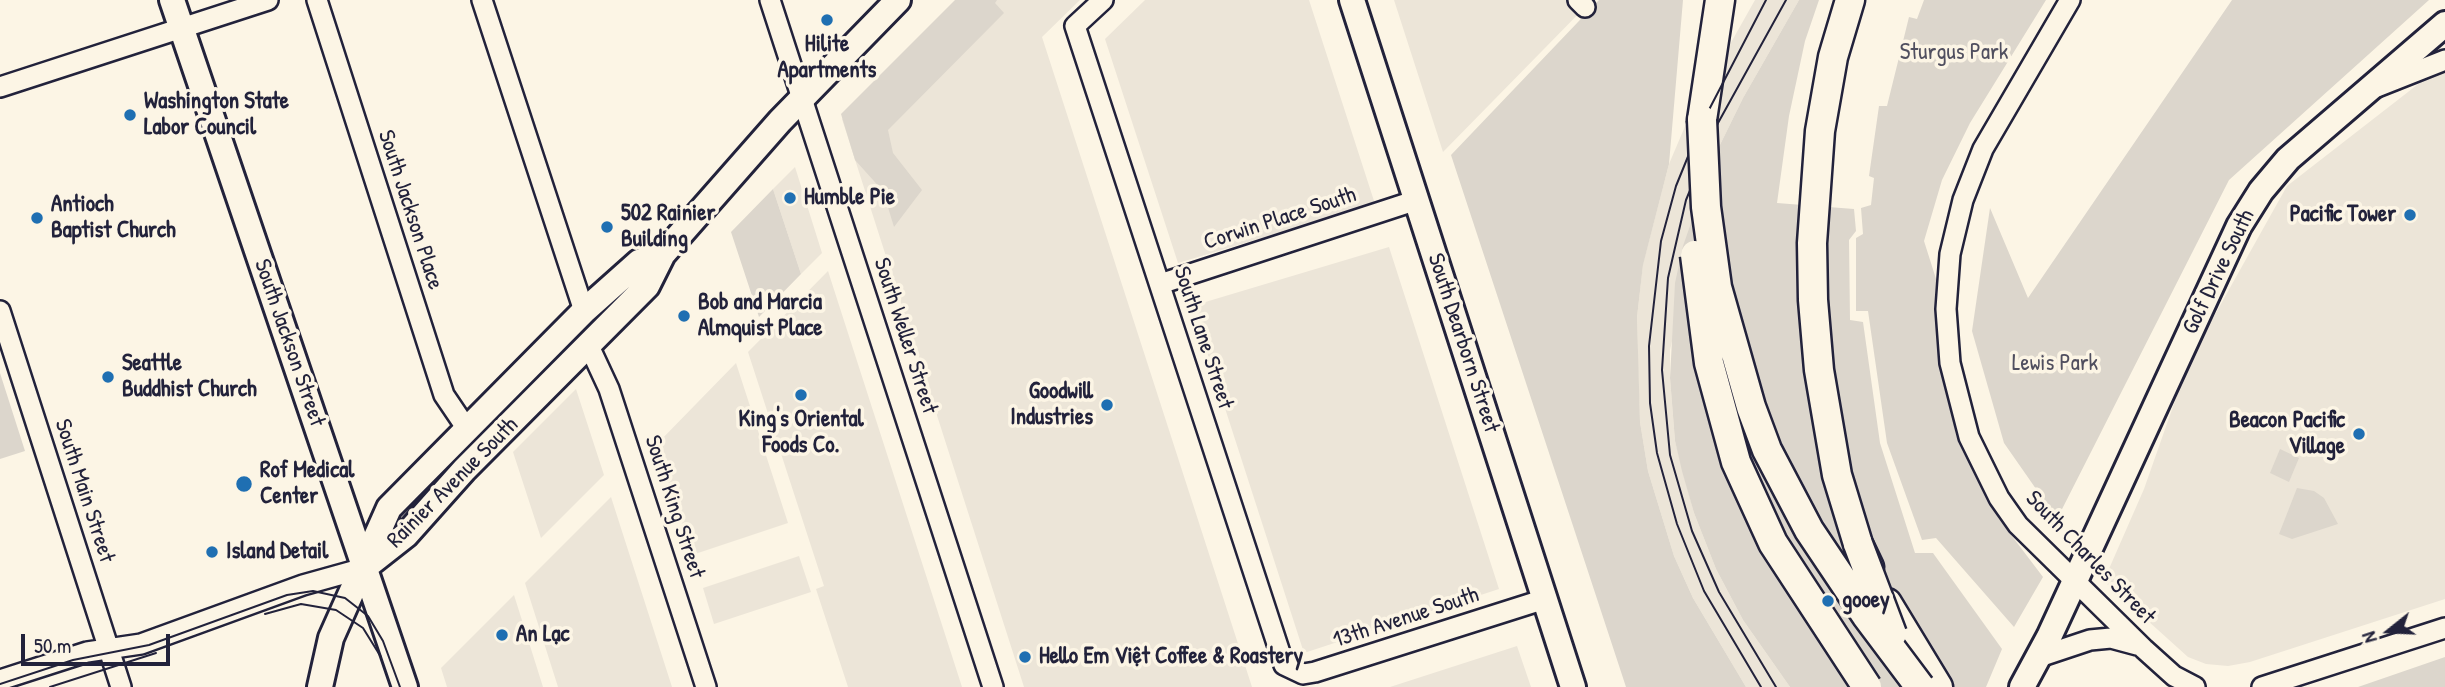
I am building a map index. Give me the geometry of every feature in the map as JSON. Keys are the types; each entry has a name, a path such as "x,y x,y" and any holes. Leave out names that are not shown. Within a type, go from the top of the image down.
{"highway":[{"path":"1720,0 1702,120 1695,198 1696,274 1709,363 1736,462 1773,543 1867,687"},
{"path":"1850,0 1833,57 1815,185 1812,243 1816,347 1837,475 1858,544 1919,687"},
{"path":"1702,120 1706,207 1717,287 1755,417 1768,450 1809,530 1919,687"},
{"path":"1858,544 1890,608 1938,687"}],"main road":[{"name":"South Jackson Street","path":"173,0 405,687"},
{"name":"Rainier Avenue South","path":"364,568 406,536 464,470 647,286 663,254 801,98 898,0"},
{"name":"South Dearborn Street","path":"1352,0 1573,687"},
{"name":"Golf Drive South","path":"2022,687 2051,647 2074,580 2239,226 2261,191 2288,159 2360,94 2445,24"},
{"name":"Rainier Avenue South","path":"364,568 389,508 584,311 639,262 663,254"},
{"path":"589,346 588,328 614,300 612,287"},
{"path":"320,687 331,638 364,568"}],"street":[{"path":"0,87 268,0"},
{"name":"South Jackson Place","path":"317,0 444,395 467,429"},
{"path":"482,0 584,311"},
{"name":"South Weller Street","path":"769,0 993,687"},
{"name":"South Lane Street","path":"1103,0 1075,26 1284,665"},
{"name":"South Charles Street","path":"2070,0 1983,149 1963,200 1950,254 1947,295 1950,363 1969,437 1999,498 2018,525 2144,649 2174,676 2195,687"},
{"path":"2360,94 2445,60"},
{"name":"Corwin Place South","path":"1160,284 1417,200"},
{"name":"South Main Street","path":"0,311 121,687"},
{"name":"South King Street","path":"589,346 610,389 706,687"},
{"path":"0,680 69,657 109,647 141,644 303,585 364,568"},
{"name":"13th Avenue South","path":"1284,665 1303,674 1315,673 1545,599"},
{"path":"2262,687 2445,628"},
{"path":"2051,647 2111,638 2128,640 2144,649"}],"shaded area":[{"path":"960,0 1080,0 1042,37 1252,687 1024,687 842,119"},
{"path":"1145,0 1309,0 1375,204 1178,263 1105,39"},
{"path":"1394,0 1592,0 1443,152"},
{"path":"1755,0 1799,0 1743,98 1714,157 1670,350 1670,378 1675,441 1694,513 1716,569 1743,620 1790,687 1746,687 1693,598 1674,556 1648,471 1640,422 1637,317 1643,264 1669,164 1689,117"},
{"path":"2445,72 2445,599 2250,662 2228,666 2206,664 2188,657 2107,584 2105,578 2144,489 2189,361 2287,186 2426,78"},
{"path":"795,167 822,253 801,274 773,189"},
{"path":"1389,247 1499,589 1304,653 1192,306"},
{"path":"828,271 962,687 848,687 816,589 824,586 748,352"},
{"path":"736,363 788,523 692,555 656,445"},
{"path":"576,389 604,475 541,538 513,452"},
{"path":"611,497 672,687 558,687 525,583"},
{"path":"799,556 811,592 714,624 703,588"},
{"name":"An Lạc","path":"514,595 543,687 447,687 441,668"},
{"path":"1517,646 1531,687 1390,687"}],"green space":[{"path":"955,0 997,0 995,3 1004,13 888,130 893,153 922,190 894,227 883,191 855,160 841,114"},
{"path":"1599,0 1683,0 1669,164 1643,265 1637,317 1640,422 1648,471 1674,556 1693,598 1746,687 1626,687 1451,155"},
{"path":"1799,0 1819,0 1805,41 1789,116 1777,203 1854,209 1856,231 1849,240 1850,320 1863,322 1880,443 1915,553 1933,553 2002,649 1986,687 1790,687 1743,620 1716,569 1694,513 1682,471 1675,441 1670,378 1675,283 1683,246 1714,157 1743,98"},
{"name":"Sturgus Park","path":"1924,0 2046,0 1970,123 1942,180 1924,241 1937,282 1939,350 1956,435 1999,519 2043,577 2014,627 1936,538 1922,540 1887,443 1868,311 1856,311 1856,238 1863,234 1861,208 1871,205 1874,178 1869,176 1879,106 1887,106 1909,17 1917,19"},
{"name":"Lewis Park","path":"2232,0 2429,0 2229,180 2057,519 2004,443 1972,331 1990,208 2028,298"},
{"path":"773,189 801,274 759,317 731,232"},
{"path":"0,373 25,451 0,459"},
{"path":"2280,449 2299,458 2289,482 2270,473"},
{"path":"2297,488 2314,491 2324,498 2338,524 2292,539 2279,534"},
{"path":"2445,657 2445,687 2358,687"}],"tram line":[{"path":"1761,687 1704,591 1677,524 1657,453 1650,403 1649,346 1661,241 1676,186 1700,127 1766,0"},
{"path":"1776,687 1719,592 1692,531 1670,455 1662,370 1668,278 1686,200 1718,123 1786,0"},
{"path":"0,684 73,660 149,645 287,595 313,591 345,598 368,616 383,641 400,687"},
{"path":"265,614 301,604 336,610 363,628 381,657"},
{"path":"50,687 156,653"}],"place":[{"name":"Hilite Apartments","path":"827,20"},
{"name":"Washington State Labor Council","path":"130,115"},
{"name":"Humble Pie","path":"790,198"},
{"name":"Pacific Tower","path":"2410,215"},
{"name":"Antioch Baptist Church","path":"37,218"},
{"name":"502 Rainier Building","path":"607,227"},
{"name":"Bob and Marcia Almquist Place","path":"684,316"},
{"name":"Seattle Buddhist Church","path":"108,377"},
{"name":"King's Oriental Foods Co.","path":"801,395"},
{"name":"Goodwill Industries","path":"1107,405"},
{"name":"Beacon Pacific Village","path":"2359,434"},
{"name":"Rof Medical Center","path":"244,484"},
{"name":"Island Detail","path":"212,552"},
{"name":"gooey","path":"1828,601"},
{"name":"An Lạc","path":"502,635"},
{"name":"Hello Em Việt Coffee & Roastery","path":"1025,657"}]}
